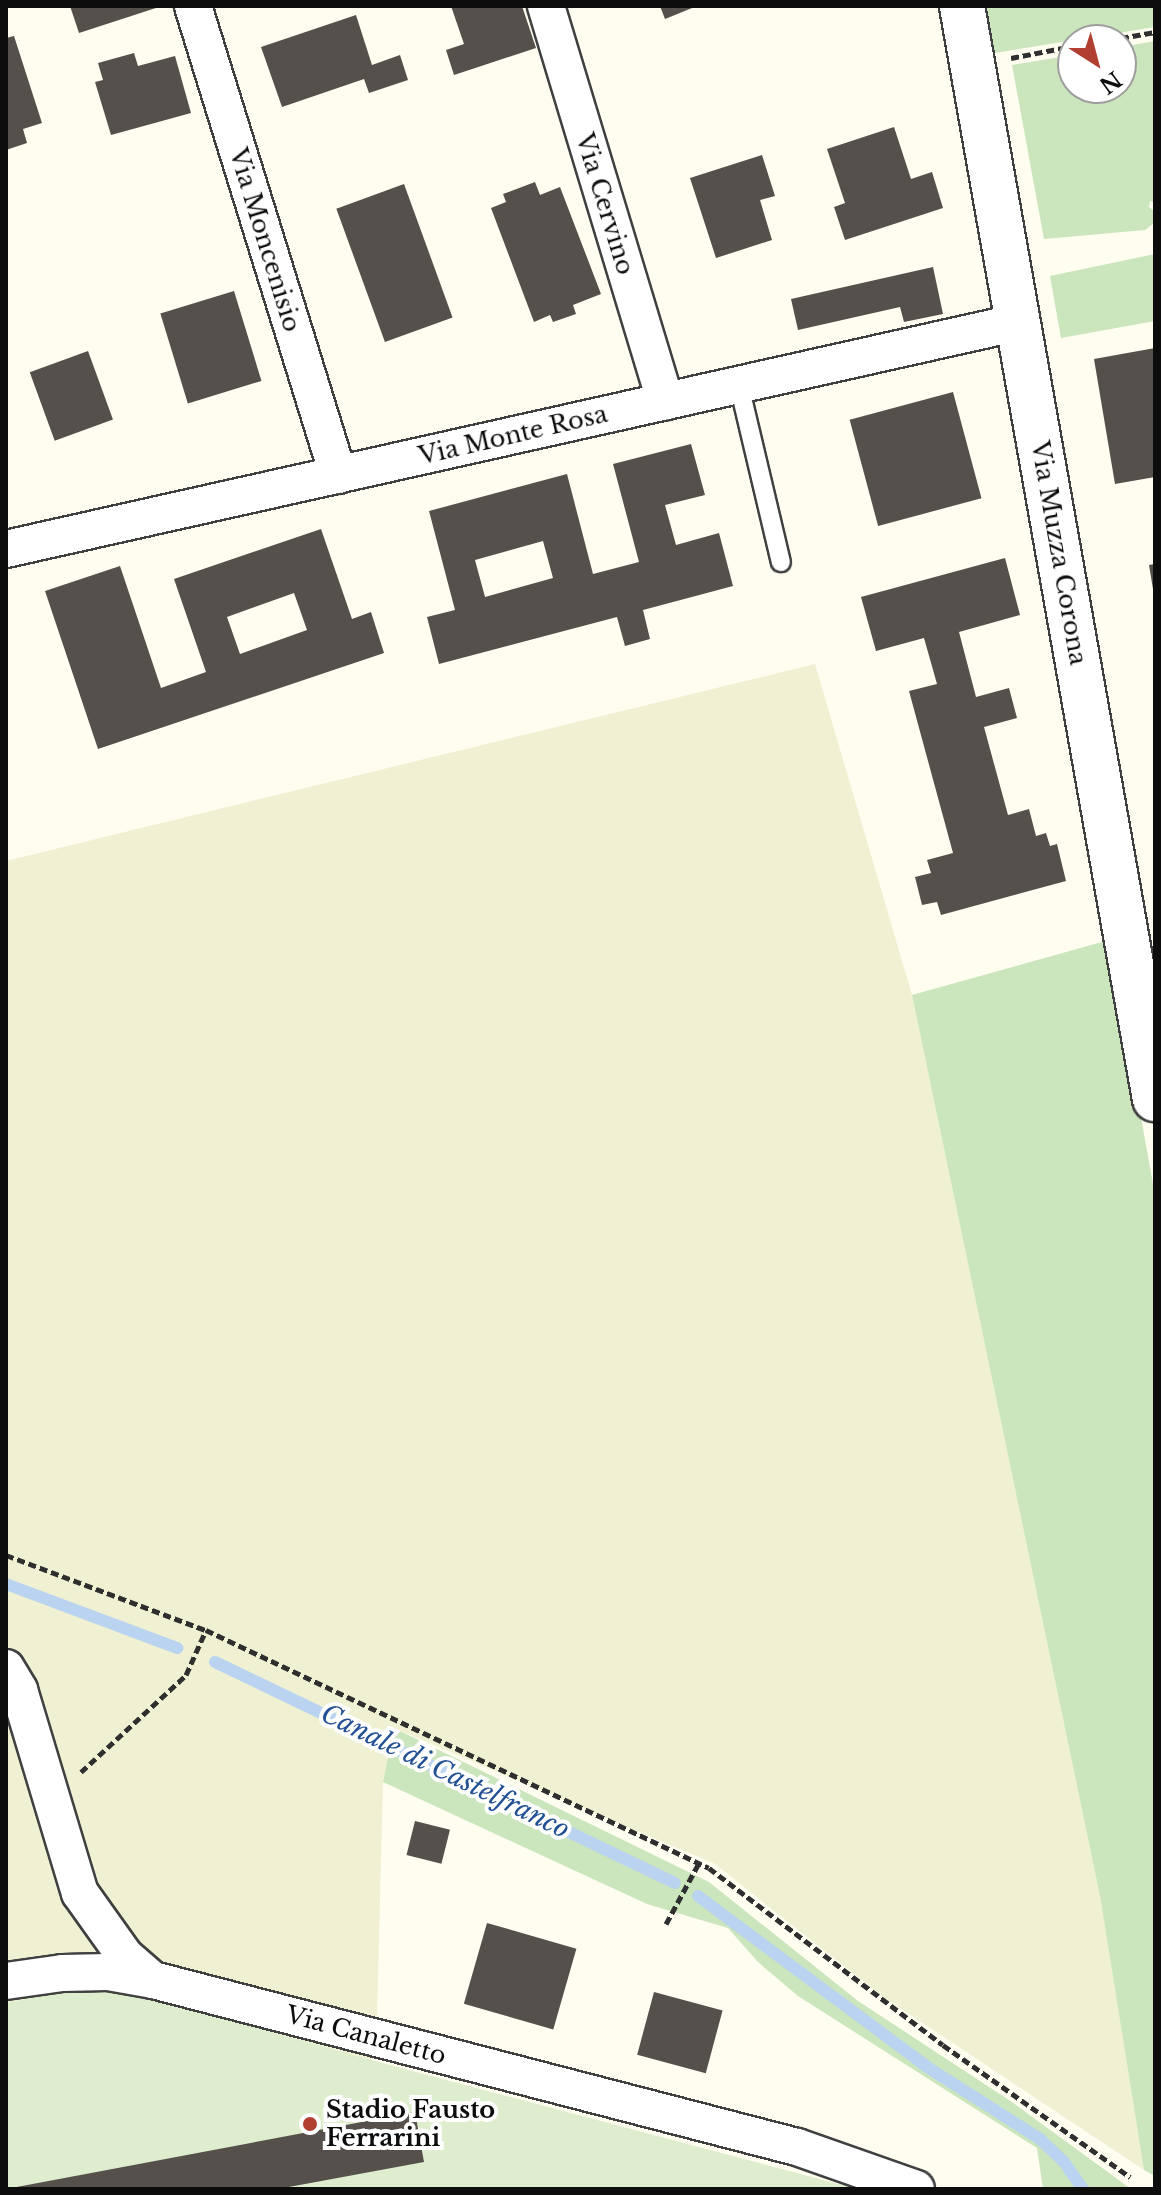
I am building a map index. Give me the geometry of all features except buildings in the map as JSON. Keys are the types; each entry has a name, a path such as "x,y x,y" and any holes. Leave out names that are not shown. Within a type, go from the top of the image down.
{"street":[{"name":"Via Moncenisio","path":"193,6 338,475"},
{"name":"Via Cervino","path":"546,6 665,401"},
{"name":"Via Muzza Corona","path":"962,6 1019,322 1142,947 1155,1099"},
{"name":"Via Monte Rosa","path":"7,546 1019,322"},
{"name":"Via Canaletto","path":"6,1668 19,1690 80,1893 125,1956 153,1980 797,2147 916,2189"},
{"path":"6,1981 62,1973 108,1972 153,1980"}],"lane":[{"path":"739,385 781,562"}],"path":[{"path":"6,1555 206,1630 699,1863 943,2045 1130,2177"},
{"path":"51,1800 186,1675 206,1630"},
{"path":"666,1924 699,1863"}],"green space":[{"path":"981,6 1155,6 1155,27 1137,30 1137,24 1057,24 1057,43 989,54"},
{"path":"1155,41 1155,203 1150,201 1149,207 1155,212 1155,222 1145,230 1044,239 1012,65 1057,58 1057,104 1137,104 1137,44"},
{"path":"1155,254 1155,321 1061,338 1050,276"},
{"path":"815,664 912,995 1100,1896 1144,2170 882,1996 715,1864 394,1728 383,1782 377,2016 371,2060 105,1984 6,2003 6,861"},
{"path":"1109,940 1155,1195 1155,2176 1144,2170 1100,1896 912,995"},
{"path":"394,1728 709,1882 858,2001 1012,2102 1131,2189 1043,2189 1037,2148 798,1996 758,1962 728,1928 647,1904 383,1782"},
{"name":"Stadio Fausto Ferrarini","path":"105,1984 371,2060 857,2189 6,2189 6,2003"}],"waterway":[{"name":"Canale di Castelfranco","path":"6,1584 177,1648"},
{"name":"Canale di Castelfranco","path":"215,1662 675,1883"},
{"name":"Canale di Castelfranco","path":"698,1896 927,2067 1040,2139 1064,2162 1083,2189"}],"place":[{"name":"Stadio Fausto Ferrarini","path":"310,2124"}]}
